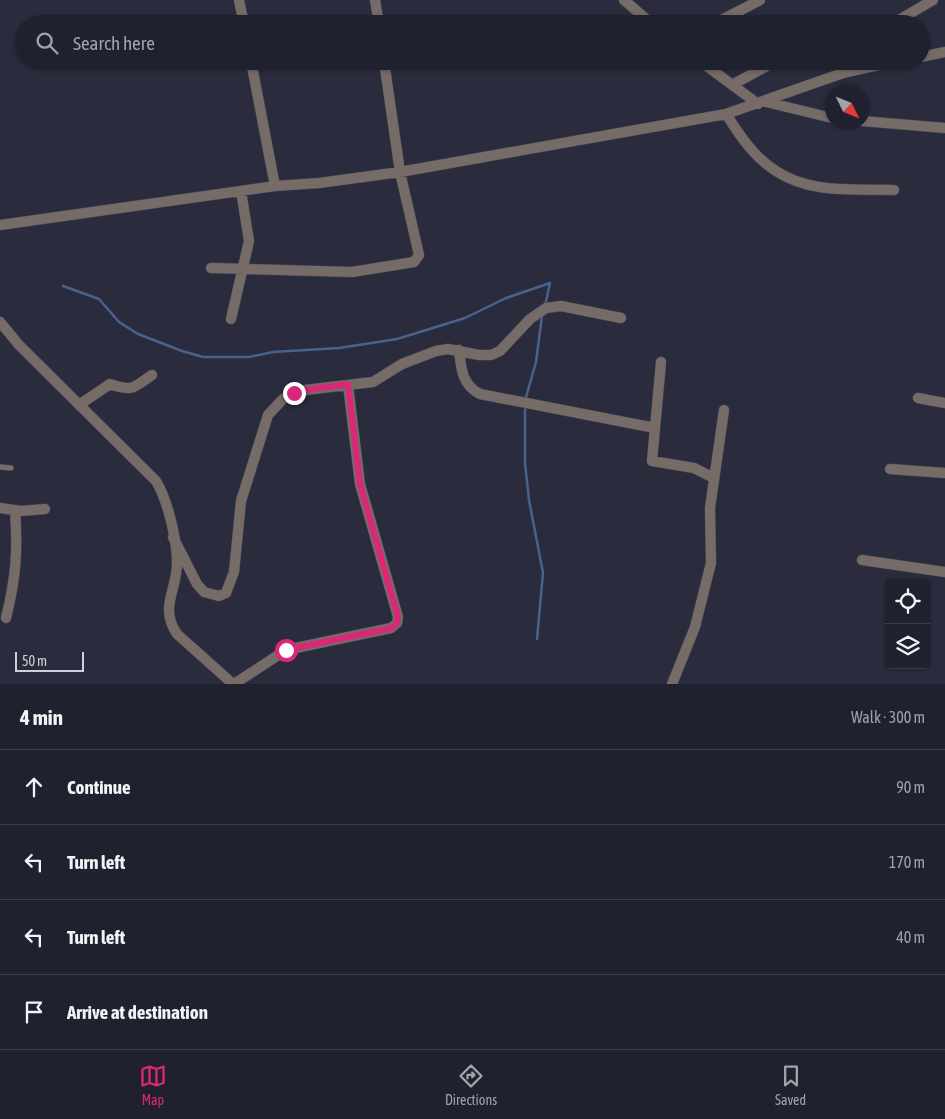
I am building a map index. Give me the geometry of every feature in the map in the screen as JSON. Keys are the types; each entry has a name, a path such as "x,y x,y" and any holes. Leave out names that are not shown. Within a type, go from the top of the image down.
{"street":[{"path":"239,0 242,15"},
{"path":"375,0 378,15"},
{"path":"624,0 642,15"},
{"path":"731,15 760,0"},
{"path":"907,15 933,0"},
{"path":"930,54 945,52"},
{"path":"253,70 275,186"},
{"path":"211,268 352,272 414,262 419,255 400,172 385,70"},
{"path":"712,70 761,103 825,117"},
{"path":"732,85 760,70"},
{"path":"0,225 275,186 319,183 400,172 726,114 856,70"},
{"path":"726,114 750,148 762,160 794,181 823,189 894,190"},
{"path":"870,122 945,128"},
{"path":"232,319 249,241 241,191"},
{"path":"173,538 196,584 204,592 219,596 226,593 234,572 241,501 268,415 283,399 294,393 373,382 424,354 448,349 479,355 490,355 500,351 538,312 554,306 621,318"},
{"path":"0,322 19,345 156,481 165,499 177,565 168,608 171,626 177,634 233,684 286,650 392,628 397,623 398,617 360,484 348,384"},
{"path":"460,350 462,374 473,391 480,394 655,428"},
{"path":"660,362 652,462 694,468 714,478"},
{"path":"80,405 110,384 124,390 130,389 152,375"},
{"path":"918,398 945,403"},
{"path":"672,684 695,627 711,564 710,508 724,410"},
{"path":"890,468 945,473"},
{"path":"0,508 15,510 45,509"},
{"path":"6,618 15,584 17,560 15,510"},
{"path":"862,560 945,572"}],"lane":[{"path":"0,467 11,468"}],"waterway":[{"path":"63,286 99,299 119,322 138,334 182,351 203,357 249,357 273,352 339,348 397,339 465,318 506,298 550,283"},
{"path":"545,306 550,283"},
{"path":"525,401 536,362 542,316"},
{"path":"525,406 525,463 529,500 543,573 537,639"}],"route":[{"path":"286,650 392,628 397,623 398,617 369,521 360,484 348,384 294,393"}]}
